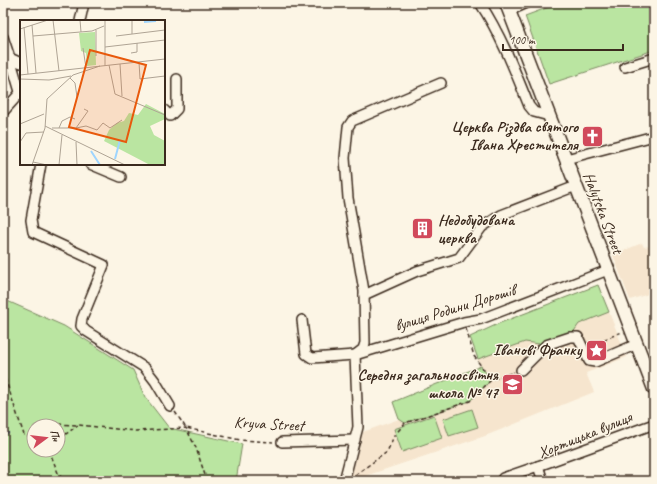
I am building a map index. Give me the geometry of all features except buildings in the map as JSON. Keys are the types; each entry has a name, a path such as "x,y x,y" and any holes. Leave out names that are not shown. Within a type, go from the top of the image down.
{"main road":[{"name":"Halytska Street","path":"507,7 654,389"}],"street":[{"path":"80,20 84,3"},
{"path":"480,3 490,18 507,53 529,106 534,112 549,116"},
{"path":"507,7 527,3"},
{"path":"3,37 20,94 3,112"},
{"path":"10,58 20,63"},
{"path":"625,67 654,58"},
{"path":"165,111 170,116 177,109 177,79"},
{"path":"348,479 358,427 355,355 363,349 365,343 364,293 348,198 345,158 348,127 352,121 441,83"},
{"path":"566,159 654,136"},
{"path":"41,165 31,220 33,232 104,265 82,319 81,326 86,331 144,368 155,381 170,406"},
{"path":"92,165 121,178"},
{"path":"364,293 417,271 459,258 482,227 501,215 576,186"},
{"name":"вулиця Родини Дорошів","path":"302,320 306,354 308,356 312,358 355,355 464,322 481,319 608,270"},
{"path":"521,370 546,345 575,336 578,337 584,348 589,362 595,362 637,344"},
{"name":"Хортицька вулиця","path":"542,481 538,466 654,424"},
{"name":"Kryva Street","path":"282,442 355,440"},
{"path":"503,478 538,466"}],"path":[{"path":"464,322 474,356 491,380"},
{"path":"584,348 622,334"},
{"path":"348,479 387,452 394,436 405,423 470,401 491,380 521,370"},
{"path":"3,372 24,435 26,436"},
{"path":"170,406 186,428 196,448 207,481"},
{"name":"Kryva Street","path":"66,424 136,431 186,428 240,440 282,442"},
{"path":"66,434 78,425"},
{"path":"52,458 58,473 64,481"}],"shaded area":[{"path":"642,243 644,247 654,245 654,292 630,300 613,255"},
{"name":"Середня загальноосвітня школа № 47","path":"598,285 627,357 586,373 594,392 485,436 350,481 363,432 399,419 393,402 480,366 470,337 500,323"}],"green space":[{"path":"560,3 654,3 654,50 549,84 525,16"},
{"path":"598,285 609,312 579,324 570,337 546,345 525,342 478,359 470,337 500,323"},
{"path":"5,300 64,326 133,370 145,397 169,428 242,444 236,481 3,481 3,301"},
{"path":"481,366 491,380 470,401 405,423 399,419 393,402"},
{"path":"472,409 478,427 449,436 443,419"},
{"path":"434,415 442,438 402,452 394,429"}],"waterway":[{"path":"3,433 8,433"}],"place":[{"name":"Церква Різдва святого Івана Хрестителя","path":"593,136"},
{"name":"Недобудована церква","path":"423,229"},
{"name":"Іванові Франку","path":"597,350"},
{"name":"Середня загальноосвітня школа № 47","path":"513,384"}]}
